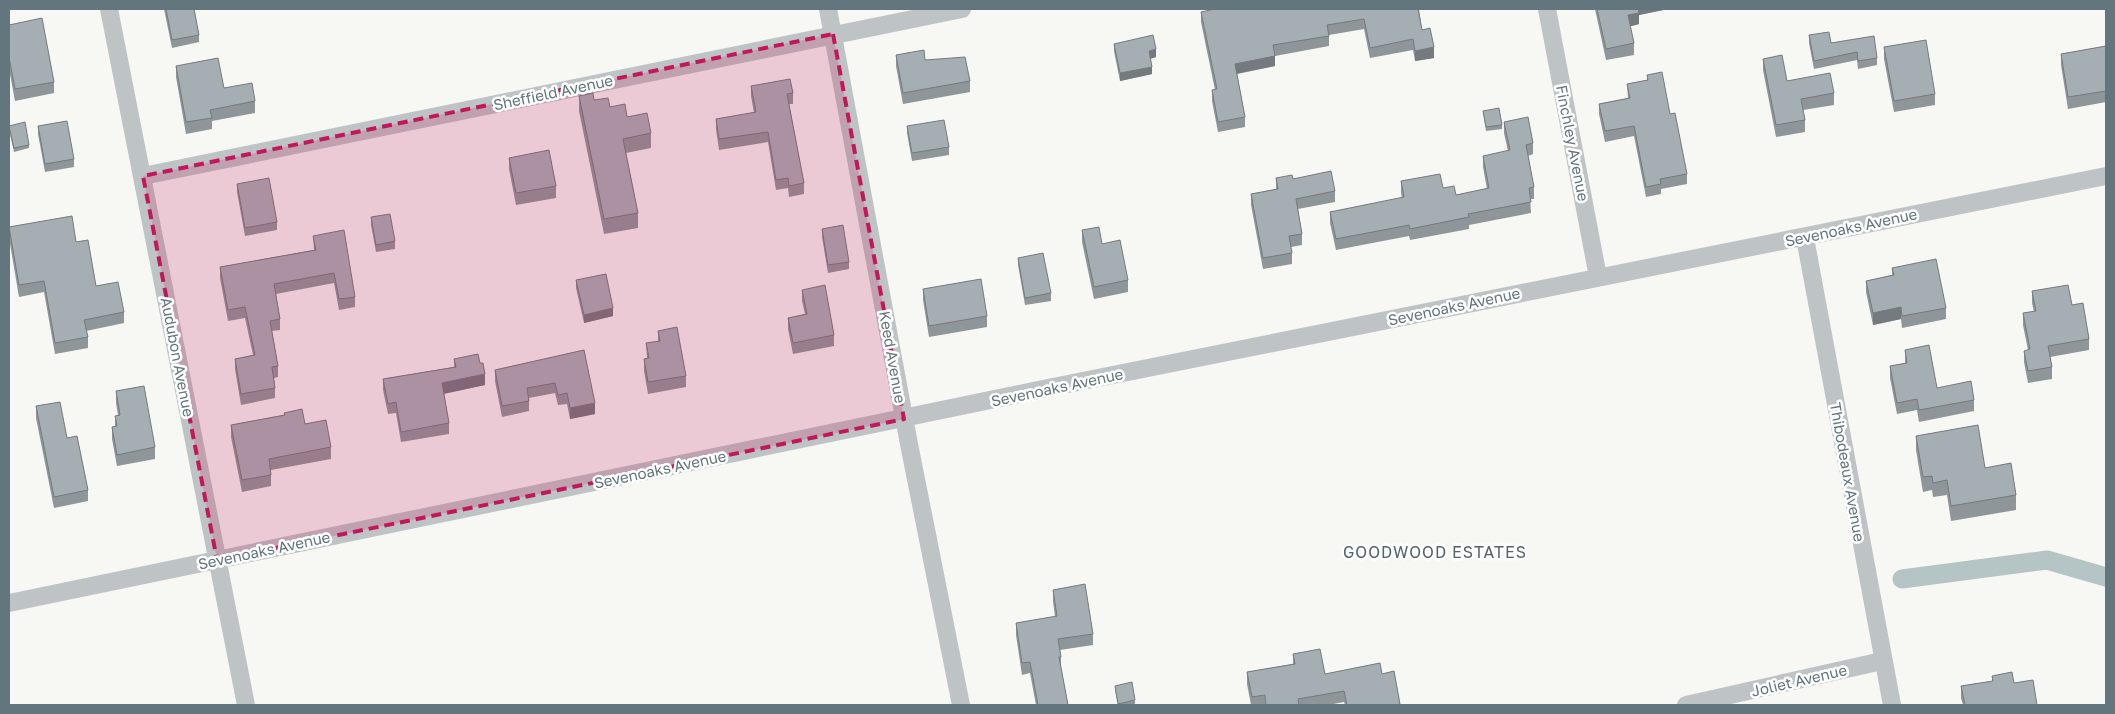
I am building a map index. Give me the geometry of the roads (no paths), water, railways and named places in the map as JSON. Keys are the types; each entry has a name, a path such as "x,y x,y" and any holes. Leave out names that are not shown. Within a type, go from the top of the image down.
{"street":[{"name":"Audubon Avenue","path":"108,9 143,176 246,705"},
{"name":"Keed Avenue","path":"828,9 904,419 961,705"},
{"name":"Sheffield Avenue","path":"143,176 962,9"},
{"name":"Finchley Avenue","path":"1547,9 1598,277"},
{"name":"Sevenoaks Avenue","path":"9,603 1598,277 1805,238 2106,176"},
{"name":"Thibodeaux Avenue","path":"1805,238 1882,661 1892,705"},
{"name":"Joliet Avenue","path":"1686,705 1882,661"}],"waterway":[{"path":"1902,579 2047,560 2106,577"}],"district":[{"name":"GOODWOOD ESTATES","path":"1435,552"}]}
